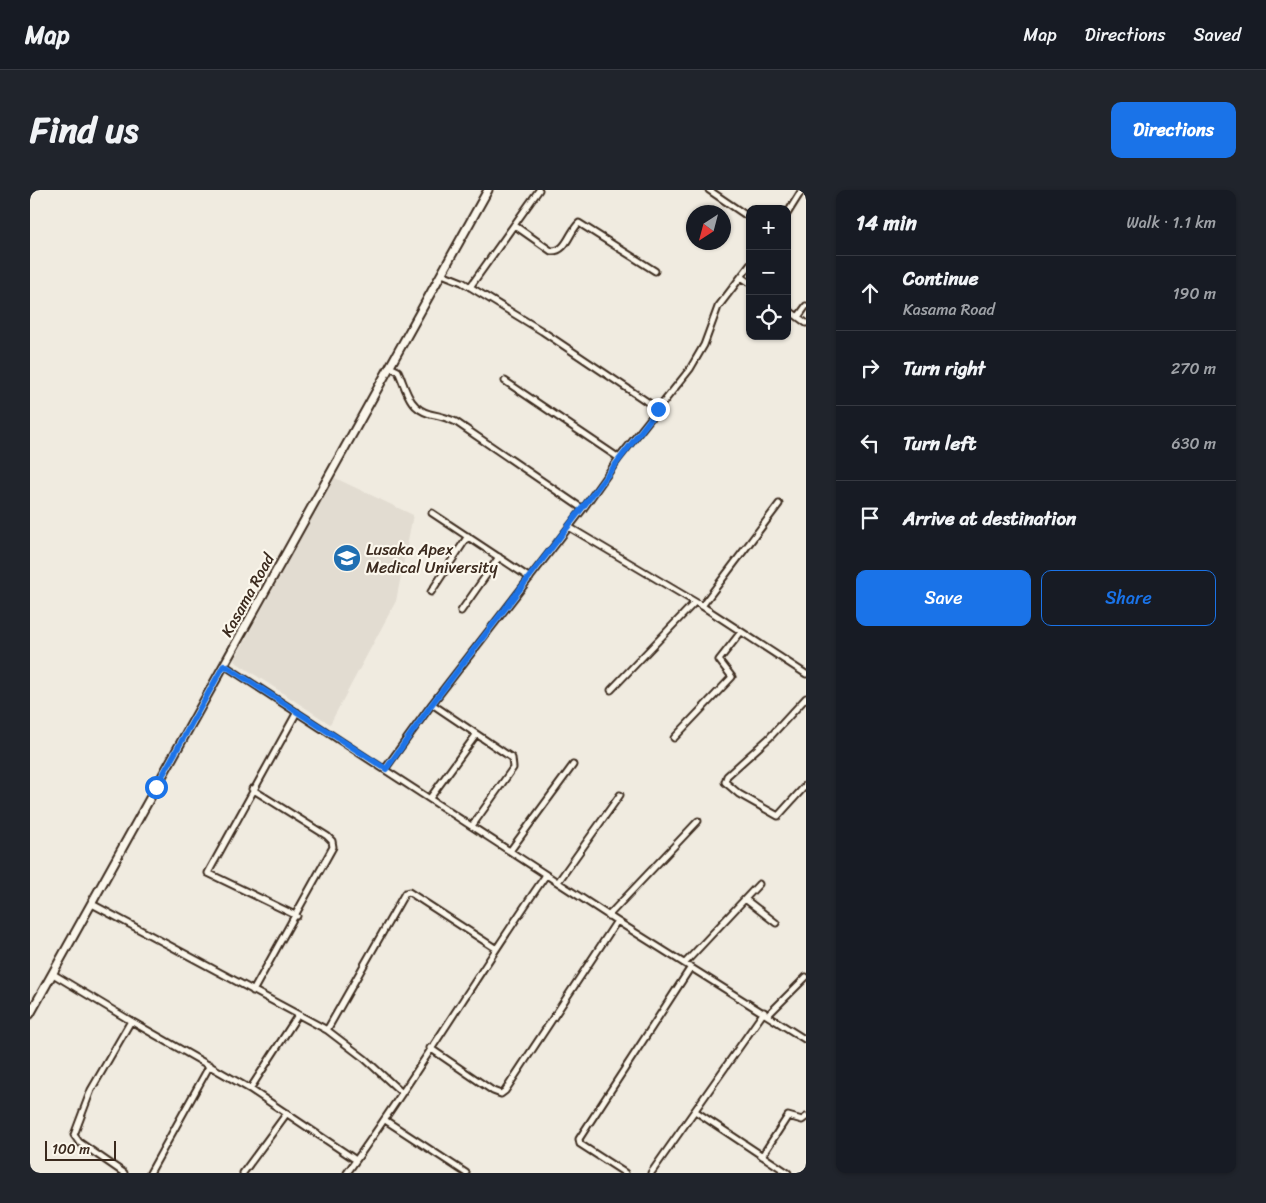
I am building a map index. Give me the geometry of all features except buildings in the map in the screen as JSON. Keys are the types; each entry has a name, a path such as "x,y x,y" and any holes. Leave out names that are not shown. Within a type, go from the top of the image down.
{"street":[{"name":"Kasama Road","path":"30,1014 488,190"},
{"path":"470,287 539,190"},
{"path":"709,190 746,215"},
{"path":"791,208 802,190"},
{"path":"514,225 551,251 555,251 562,248 579,224 655,271"},
{"path":"386,769 432,704 569,528 619,458 699,356 718,307 746,270"},
{"path":"442,274 470,287 542,330 658,409"},
{"path":"741,276 746,280"},
{"path":"798,317 806,306"},
{"path":"791,312 806,323"},
{"path":"390,367 398,371 407,395 415,406 429,414 445,416 456,422 583,509"},
{"path":"505,381 619,458"},
{"path":"702,606 779,504"},
{"path":"432,513 530,578"},
{"path":"569,528 702,606 806,674"},
{"path":"431,592 468,536"},
{"path":"461,611 499,557"},
{"path":"611,690 695,602"},
{"path":"674,738 732,677 719,660 741,632"},
{"path":"224,665 386,769 617,922 766,1013 806,1040"},
{"path":"806,698 769,738 727,776 725,782 739,794 778,816 806,785"},
{"path":"432,704 510,755 513,768 472,826"},
{"path":"296,916 208,873 252,790 297,712"},
{"path":"430,798 476,734"},
{"path":"510,851 574,765"},
{"path":"252,790 332,841 334,847 253,991"},
{"path":"558,882 620,795"},
{"path":"608,916 698,821"},
{"path":"347,1173 385,1120 401,1092 495,948 546,875"},
{"path":"685,963 759,884"},
{"path":"327,1030 405,893 409,892 495,948"},
{"path":"745,899 776,923"},
{"path":"92,904 327,1030 365,1059 401,1092"},
{"path":"430,1048 493,1092 501,1094 505,1091 617,922"},
{"path":"622,1172 580,1144 579,1139 691,967"},
{"path":"53,974 250,1089 356,1160"},
{"path":"650,1173 766,1013 806,978"},
{"path":"250,1089 298,1015"},
{"path":"124,1173 79,1142 74,1134 91,1090 131,1021"},
{"path":"150,1173 210,1065"},
{"path":"695,1111 788,1173"},
{"path":"243,1173 287,1114"},
{"path":"762,1156 788,1116 802,1120 806,1117"},
{"path":"385,1120 466,1173"}],"shaded area":[{"name":"Lusaka Apex Medical University","path":"333,477 413,515 396,601 330,724 234,661"}],"place":[{"name":"Lusaka Apex Medical University","path":"347,558"}],"route":[{"path":"156,787 224,665 386,769 432,704 658,409"}]}
